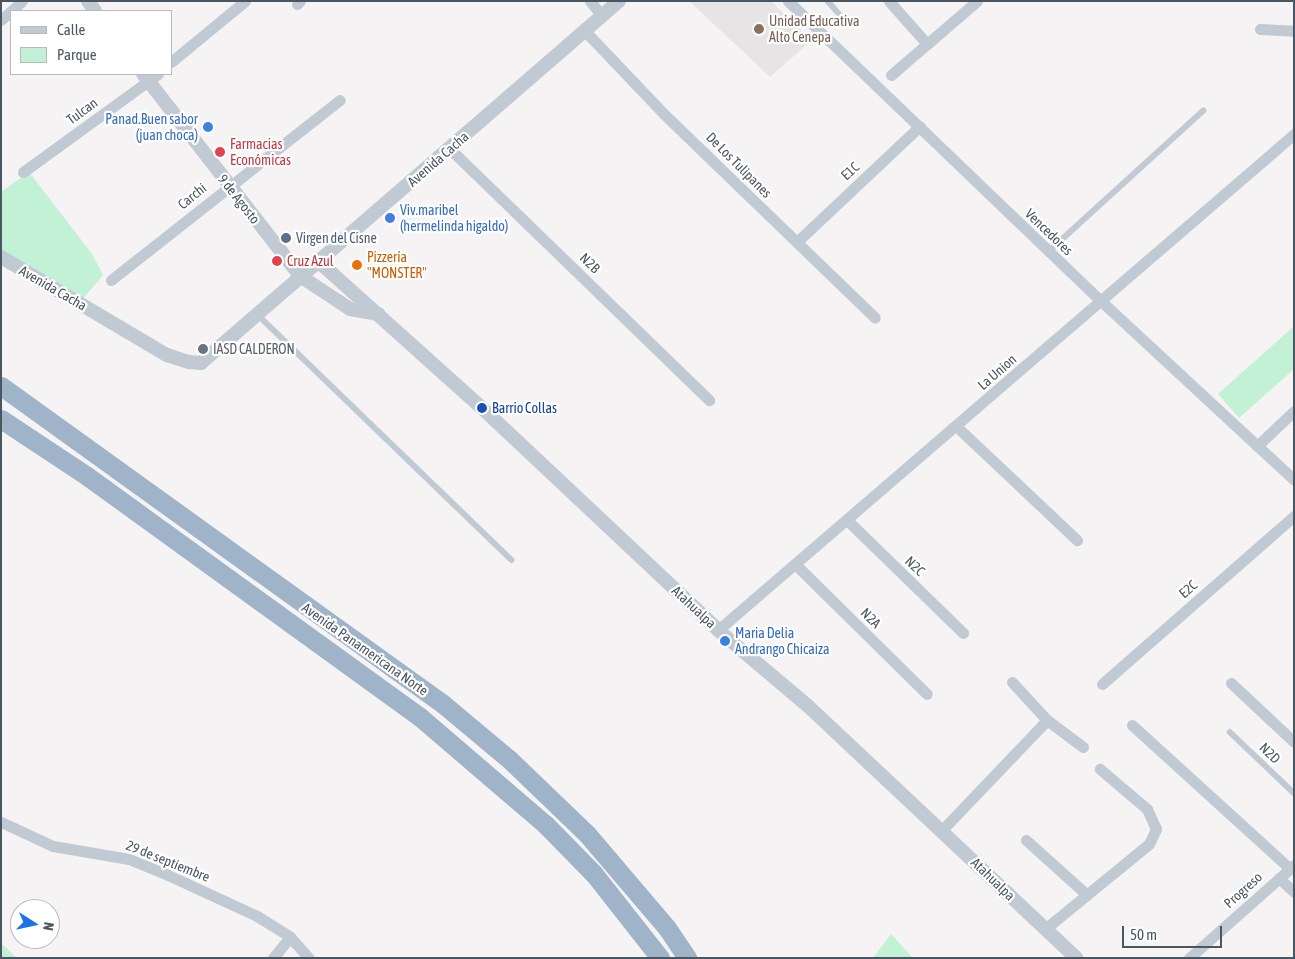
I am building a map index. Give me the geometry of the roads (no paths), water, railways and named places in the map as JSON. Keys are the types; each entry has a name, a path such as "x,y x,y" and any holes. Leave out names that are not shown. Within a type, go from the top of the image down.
{"highway":[{"name":"Avenida Panamericana Norte","path":"1,386 450,710 510,760 587,834 667,928 687,958"},
{"name":"Avenida Panamericana Norte","path":"1,419 87,476 420,717 551,830 594,874 660,958"}],"street":[{"path":"12,10 22,1"},
{"path":"172,61 245,1"},
{"path":"590,1 602,16"},
{"name":"Avenida Cacha","path":"1,257 167,355 189,362 203,362 317,260 450,149 618,1"},
{"name":"Vencedores","path":"788,1 1100,301 1257,446 1292,475"},
{"path":"888,1 927,44"},
{"path":"892,75 975,2"},
{"path":"1260,29 1294,31"},
{"name":"De Los Tulipanes","path":"584,30 664,114 875,318"},
{"name":"Tulcan","path":"23,172 150,76"},
{"name":"9 de Agosto","path":"150,76 229,186 300,276"},
{"name":"Carchi","path":"111,280 340,100"},
{"name":"E1C","path":"801,238 920,126"},
{"name":"La Union","path":"718,630 957,427 1294,134"},
{"name":"N2B","path":"450,149 709,400"},
{"name":"Atahualpa","path":"317,260 380,314 718,630 808,706 852,750 942,830 1076,958"},
{"path":"300,276 350,310 380,314"},
{"path":"1257,446 1294,411"},
{"path":"957,427 1077,540"},
{"name":"E2C","path":"1102,684 1294,516"},
{"name":"N2C","path":"847,520 963,634"},
{"name":"N2A","path":"795,564 927,694"},
{"path":"1012,682 1047,720 1084,748"},
{"path":"1231,683 1294,742"},
{"path":"942,830 1047,720"},
{"path":"1132,725 1292,867"},
{"path":"1045,929 1149,844 1156,829 1147,809 1100,769"},
{"name":"29 de septiembre","path":"1,822 53,846 129,858 257,916 290,937 309,958"},
{"path":"1026,840 1086,895"},
{"name":"Progreso","path":"1190,958 1292,867"},
{"path":"1279,878 1294,892"},
{"path":"274,958 290,937"}],"lane":[{"path":"828,1 840,15"},
{"path":"1048,252 1203,111"},
{"path":"256,314 512,560"},
{"name":"N2D","path":"1230,732 1294,793"}],"place":[{"name":"Unidad Educativa Alto Cenepa","path":"759,29"},
{"name":"Panad.Buen sabor (juan choca)","path":"208,127"},
{"name":"Farmacias Económicas","path":"220,152"},
{"name":"Viv.maribel (hermelinda higaldo)","path":"390,218"},
{"name":"Virgen del Cisne","path":"286,238"},
{"name":"Cruz Azul","path":"277,261"},
{"name":"Pizzería \"MONSTER\"","path":"357,265"},
{"name":"IASD CALDERON","path":"203,349"},
{"name":"Barrio Collas","path":"482,408"},
{"name":"Maria Delia Andrango Chicaiza","path":"725,641"}]}
